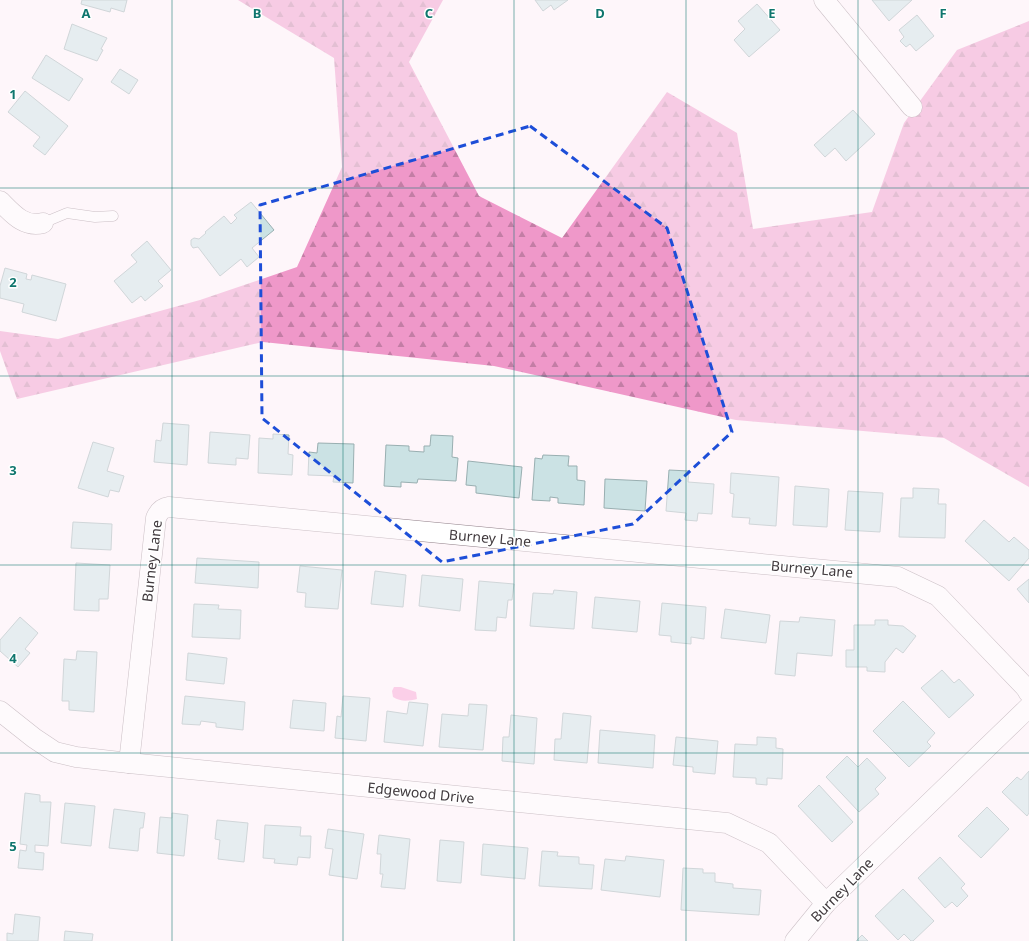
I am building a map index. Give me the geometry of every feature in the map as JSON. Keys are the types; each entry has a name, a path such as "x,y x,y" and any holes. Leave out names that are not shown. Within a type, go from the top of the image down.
{"street":[{"path":"824,0 912,107"},
{"path":"0,200 10,211 26,223 43,223"},
{"name":"Burney Lane","path":"130,763 156,518 163,508 169,507 898,577 938,596 1026,688 1029,694"},
{"name":"Burney Lane","path":"795,941 826,903 1029,707"},
{"name":"Edgewood Drive","path":"1,714 55,752 76,757 727,823 769,843 826,903"}],"lane":[{"path":"43,223 67,213 95,217 113,216"}],"highlighted area":[{"path":"530,126 667,228 732,432 633,524 442,562 262,418 260,205"}],"green space":[{"path":"238,0 443,0 409,62 479,196 562,238 667,92 737,133 753,229 872,212 904,123 957,50 1029,21 1029,487 944,438 736,420 494,366 263,342 17,399 0,351 0,331 58,339 200,300 297,267 342,167 334,58"}],"shaded area":[{"path":"394,687 401,687 416,692 417,699 405,701 396,699 393,697 392,691"}],"building":[{"path":"82,0 127,0 124,12 111,8 110,12 81,4"},
{"path":"535,0 568,0 554,10 551,5 543,11"},
{"path":"872,0 912,0 889,21"},
{"path":"757,4 780,30 749,57 734,40 745,29 738,21"},
{"path":"917,15 934,36 916,51 910,44 906,47 900,41 904,37 899,30"},
{"path":"72,24 107,38 97,61 64,49"},
{"path":"46,55 83,79 69,101 32,78"},
{"path":"120,69 138,80 129,94 111,82"},
{"path":"25,91 68,126 45,155 33,146 40,137 8,112"},
{"path":"853,110 875,134 846,161 835,148 825,157 814,145"},
{"path":"251,202 274,230 252,248 259,257 247,267 241,259 220,276 198,247 193,248 191,245 191,240 194,238 199,239 224,216 231,224 237,218 234,215"},
{"path":"147,241 171,270 158,281 163,286 145,301 141,296 132,303 114,281 137,262 131,255"},
{"path":"5,268 27,274 26,279 31,280 32,275 66,284 56,321 22,312 24,304 0,298 0,286"},
{"path":"163,423 189,425 187,465 154,462 156,440 161,441"},
{"path":"210,432 250,435 248,459 236,458 236,465 208,463"},
{"path":"273,434 289,435 288,454 293,455 292,475 258,473 259,438 273,439"},
{"path":"431,435 453,436 452,457 458,458 456,481 418,479 417,483 401,482 401,487 384,486 386,445 409,446 409,451 424,452 424,446 430,446"},
{"path":"93,442 114,448 107,471 124,476 119,492 110,490 108,497 78,488"},
{"path":"318,443 354,444 353,483 333,482 334,476 308,475 309,452 317,453"},
{"path":"543,455 569,456 568,466 577,466 577,480 585,481 584,505 558,503 558,498 550,497 550,501 532,500 535,458 542,459"},
{"path":"468,461 522,467 519,498 476,493 476,486 466,485"},
{"path":"669,470 689,471 688,482 714,484 712,514 698,513 697,521 685,520 686,513 666,511"},
{"path":"731,473 779,477 776,526 749,524 750,518 732,517 734,494 730,493"},
{"path":"605,479 647,481 645,511 604,508"},
{"path":"795,486 829,489 827,527 793,525"},
{"path":"913,488 939,489 938,504 946,504 945,538 899,537 901,498 913,498"},
{"path":"848,491 883,493 880,532 845,530"},
{"path":"984,520 1009,542 1014,537 1029,550 1029,558 1009,581 965,541"},
{"path":"73,522 112,524 111,550 71,548"},
{"path":"197,558 259,562 258,588 195,583"},
{"path":"76,563 110,565 108,599 99,599 99,611 74,610"},
{"path":"300,566 342,570 338,609 305,607 306,593 297,592"},
{"path":"375,571 406,575 403,607 371,604"},
{"path":"422,575 463,579 460,611 419,606"},
{"path":"1029,579 1029,603 1017,589"},
{"path":"479,581 514,584 512,600 508,600 506,618 497,617 496,631 475,630"},
{"path":"554,590 577,592 574,629 530,626 533,593 553,594"},
{"path":"595,597 640,601 637,632 592,628"},
{"path":"662,603 706,607 704,639 691,637 691,644 671,642 671,636 659,635"},
{"path":"194,604 219,605 218,609 241,610 240,639 192,637"},
{"path":"725,609 770,615 766,643 721,638"},
{"path":"20,617 38,633 25,649 30,653 18,667 0,651 0,640"},
{"path":"800,617 835,620 832,656 797,653 795,676 775,674 780,621 799,622"},
{"path":"875,620 888,620 888,625 903,626 916,636 903,653 896,648 885,662 885,672 867,671 867,667 846,667 846,650 854,650 854,625 875,625"},
{"path":"77,651 97,652 94,712 69,710 69,701 62,701 64,659 76,660"},
{"path":"188,653 227,658 224,684 186,680"},
{"path":"942,670 954,683 959,679 974,695 949,718 921,688"},
{"path":"185,696 245,702 243,730 216,727 216,723 201,721 200,725 182,724"},
{"path":"343,696 370,698 366,741 335,738 337,716 341,717"},
{"path":"293,700 326,703 324,731 290,728"},
{"path":"903,701 935,733 927,742 931,746 909,767 873,731"},
{"path":"409,702 428,704 423,746 384,742 387,711 407,714"},
{"path":"469,704 487,705 483,750 439,747 442,714 468,716"},
{"path":"563,713 591,716 587,763 554,760 555,739 561,739"},
{"path":"511,715 537,718 534,764 502,761 503,737 509,737"},
{"path":"600,730 655,735 653,768 598,763"},
{"path":"676,737 718,741 715,774 693,772 693,767 673,765"},
{"path":"757,737 776,738 776,748 783,749 782,779 767,778 767,785 756,784 756,778 733,777 735,744 757,745"},
{"path":"847,756 858,767 867,758 886,778 875,789 879,794 859,812 826,777"},
{"path":"1029,771 1029,813 1027,816 1002,792 1017,777 1021,780"},
{"path":"819,785 853,822 832,842 798,806"},
{"path":"25,793 40,795 40,802 51,802 48,846 35,845 35,852 44,853 43,870 18,868 20,850 26,851 27,845 20,844"},
{"path":"65,803 95,806 91,846 61,843"},
{"path":"987,807 1009,829 981,858 958,836"},
{"path":"114,809 145,813 143,828 140,828 138,851 109,848"},
{"path":"172,813 188,815 184,856 157,853 160,817 172,818"},
{"path":"217,820 248,823 244,862 218,859 220,840 215,839"},
{"path":"265,825 301,827 300,836 311,836 310,858 298,857 297,865 274,863 275,859 263,858"},
{"path":"328,829 364,834 357,879 329,875 333,849 325,848"},
{"path":"379,835 410,839 405,889 381,887 383,874 380,874 381,854 377,854"},
{"path":"440,840 464,842 461,883 437,881"},
{"path":"483,844 528,848 525,879 481,875"},
{"path":"542,851 558,852 557,856 579,857 579,864 594,865 592,889 539,886"},
{"path":"626,856 664,860 660,897 601,890 605,859 625,861"},
{"path":"940,857 965,884 961,888 968,896 957,907 952,902 945,908 918,878"},
{"path":"683,868 703,869 703,873 715,873 715,882 733,884 733,888 761,890 759,915 681,910"},
{"path":"903,889 934,921 913,941 911,941 904,934 898,940 875,916"},
{"path":"15,914 40,917 38,941 7,941 7,933 13,934"},
{"path":"65,931 93,934 92,941 64,941"},
{"path":"862,935 868,941 856,941"}]}
